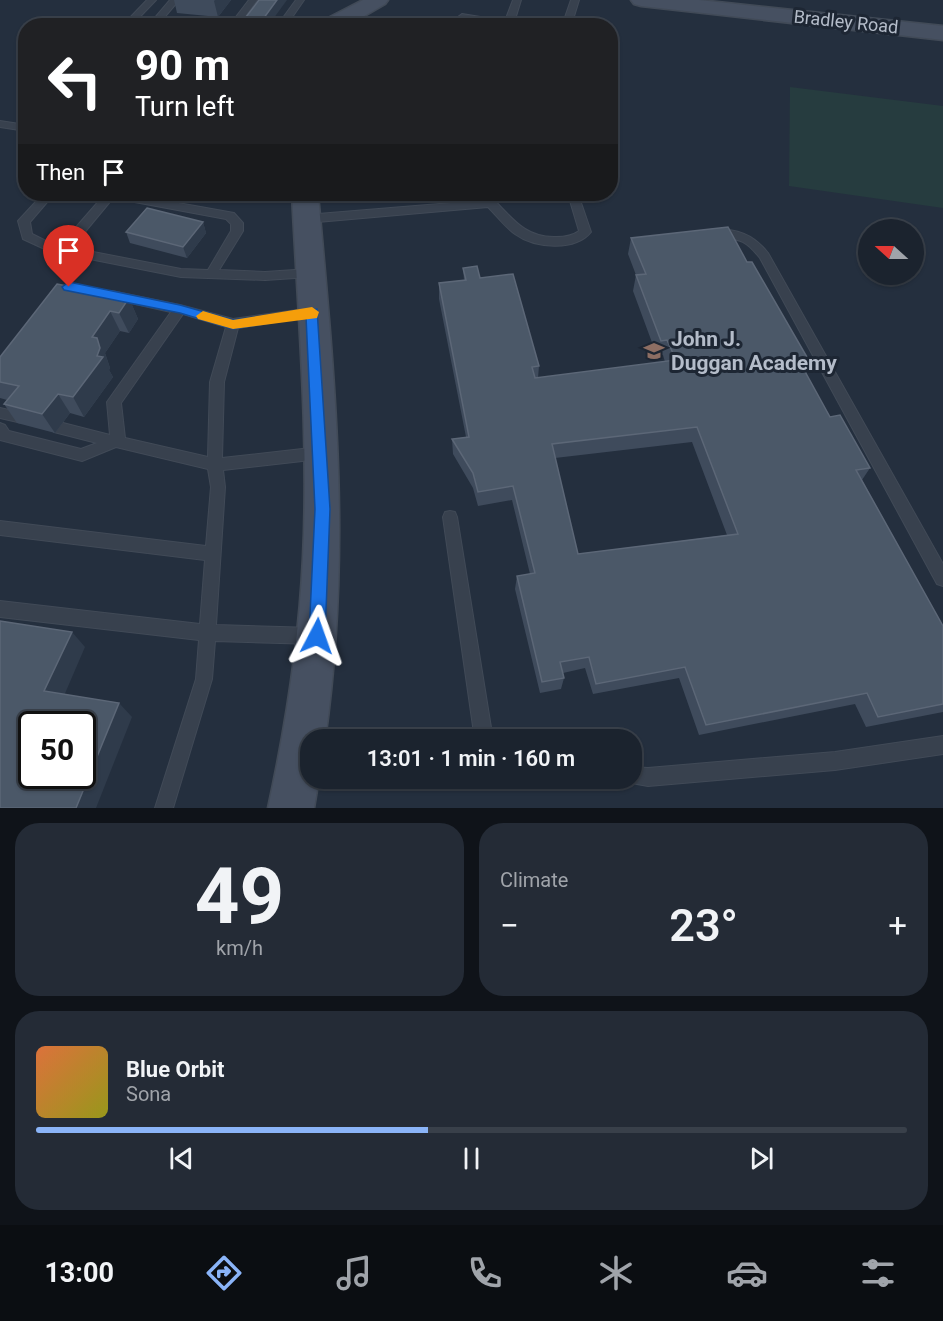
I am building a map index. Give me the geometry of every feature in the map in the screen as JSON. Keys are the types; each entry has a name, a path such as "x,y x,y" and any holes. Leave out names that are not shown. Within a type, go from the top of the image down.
{"main road":[{"path":"338,18 345,0"},
{"path":"346,18 378,0"},
{"name":"Bradley Road","path":"641,0 943,33"},
{"path":"306,206 320,453 322,556 308,729"},
{"path":"291,808 300,772"}],"lane":[{"path":"134,18 153,0"},
{"path":"159,18 175,0"},
{"path":"511,18 517,0"},
{"path":"568,18 574,0"},
{"path":"286,1 299,1"},
{"path":"286,18 299,1"},
{"path":"239,18 250,3 263,9"},
{"path":"279,11 291,12"},
{"path":"462,17 468,18"},
{"path":"0,124 18,126"},
{"path":"42,201 24,220 27,237 60,249 180,273 265,276 310,273"},
{"path":"75,236 105,201"},
{"path":"149,201 230,216 237,223 237,231 211,274"},
{"path":"306,206 424,201"},
{"path":"497,201 519,233 539,243 578,239 585,232 575,201"},
{"path":"698,235 731,231 744,235 756,245 807,332 943,579"},
{"path":"102,293 180,309 233,324 312,312"},
{"path":"118,440 114,402 180,309"},
{"path":"164,808 204,679 218,487 215,465 217,382 233,324"},
{"path":"0,413 21,418"},
{"path":"59,428 118,440 215,465 320,453"},
{"path":"0,429 4,436 82,454 118,440"},
{"path":"450,517 482,729"},
{"path":"0,528 213,554"},
{"path":"0,609 208,633 317,636"},
{"path":"642,777 835,761 943,745"}],"green space":[{"path":"790,87 943,106 943,208 789,186"}],"building":[{"path":"259,0 277,0 264,18 245,18"},
{"path":"147,208 203,222 183,247 126,232"},
{"path":"728,227 747,262 752,262 811,364 802,366 830,417 840,415 870,468 856,470 943,626 943,704 878,717 867,693 706,725 685,667 596,684 589,657 560,662 564,678 542,682 517,576 535,573 513,486 478,492 473,473 452,439 469,437 439,283 466,280 463,268 477,266 480,278 513,274 539,366 532,367 535,378 676,360 667,340 661,341 636,275 646,274 631,238","holes":["697,427 738,534 578,554 552,444"]},
{"path":"57,284 129,298 119,313 110,311 92,337 97,338 100,348 97,356 103,357 73,397 58,394 42,414 4,404 19,386 0,382 0,357"},
{"path":"0,621 72,632 44,691 119,703 96,759 96,711 18,711 18,789 84,789 76,808 0,808"}],"slow traffic":[{"path":"203,316 233,324 312,312 312,315"}],"place":[{"name":"John J. Duggan Academy","path":"654,351"}],"route":[{"path":"69,287 180,309 233,324 312,312 322,509 322,556 317,636"}]}
